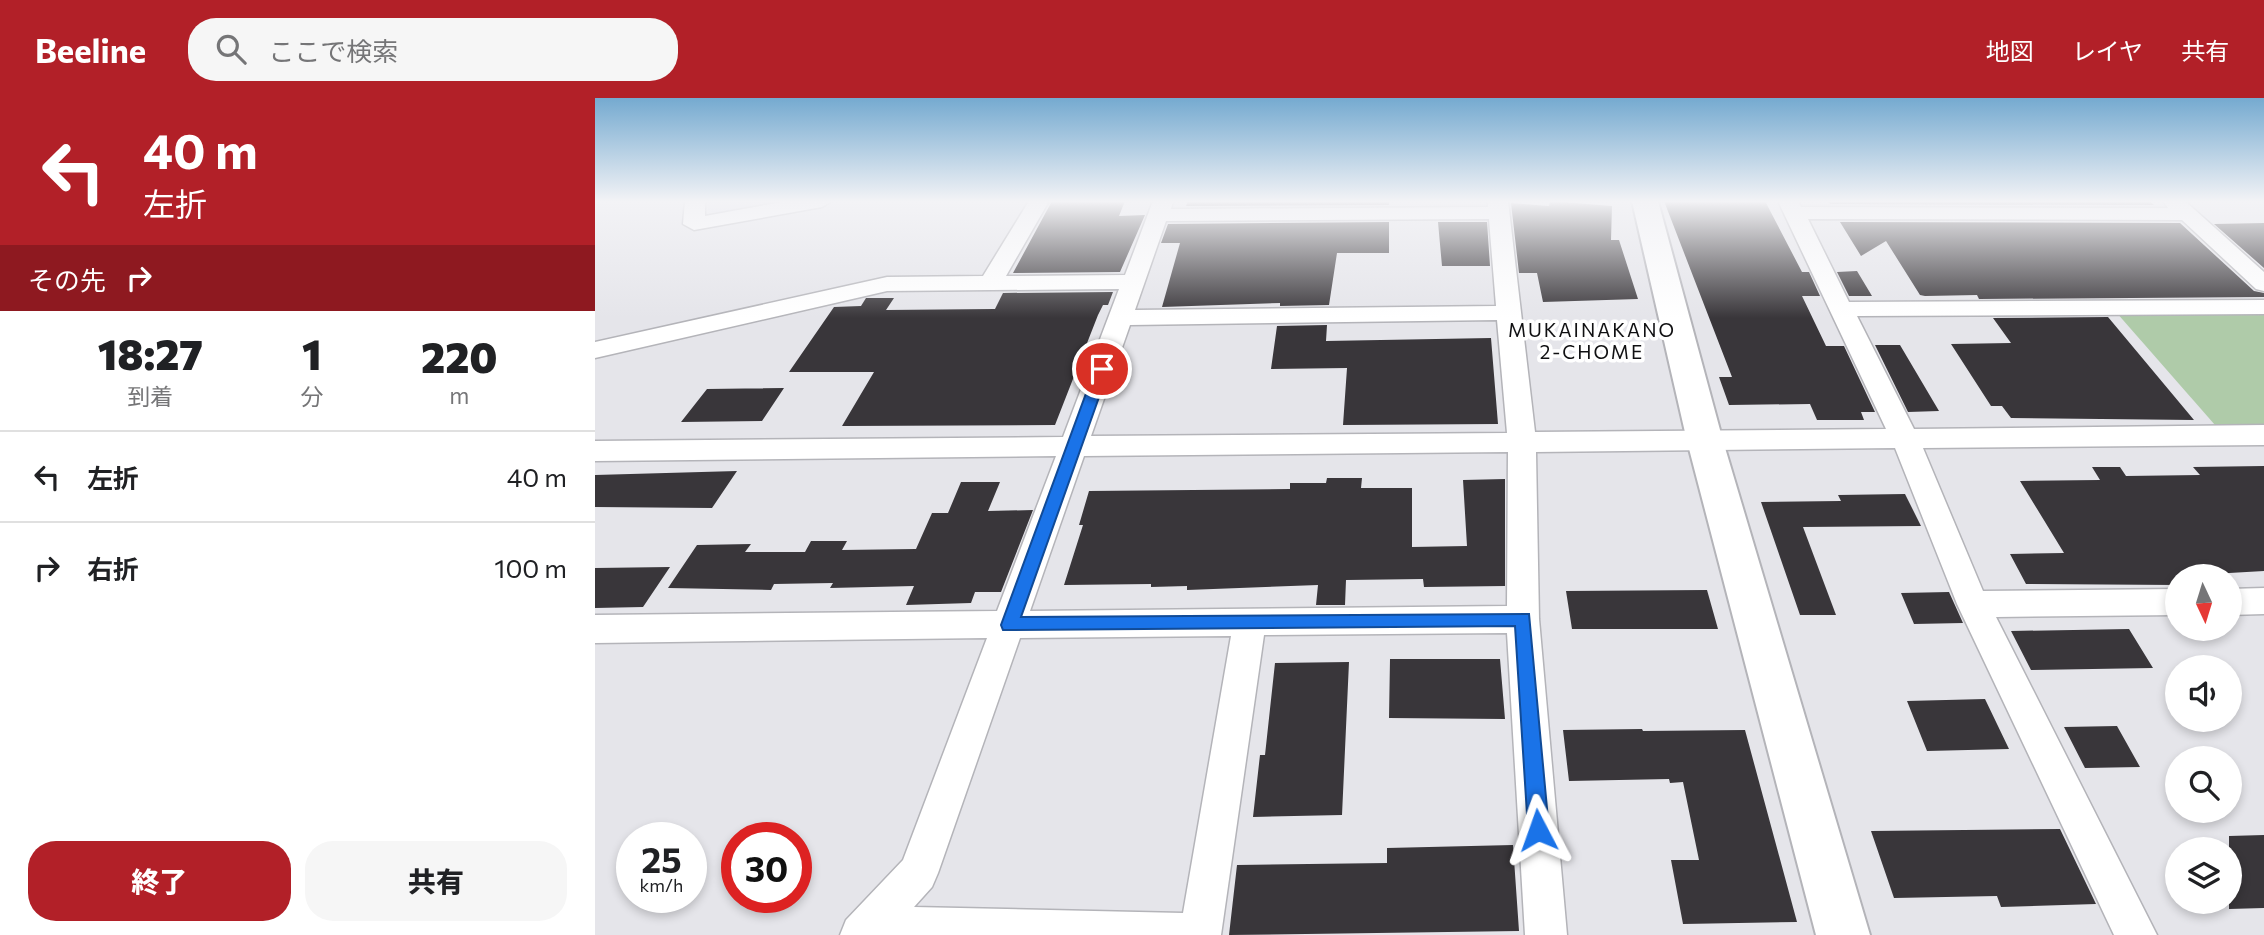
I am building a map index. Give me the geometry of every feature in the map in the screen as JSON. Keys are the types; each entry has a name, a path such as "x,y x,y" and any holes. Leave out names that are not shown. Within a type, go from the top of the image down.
{"street":[{"path":"991,283 1016,240"},
{"path":"865,931 918,873 1148,240"},
{"path":"1502,240 1522,442 1523,619 1546,935"},
{"path":"1654,240 1705,441 1843,935"},
{"path":"1807,240 1905,439 1973,604 2136,935"},
{"path":"2215,240 2264,284"},
{"path":"595,350 887,284 1133,282"},
{"path":"1841,309 2264,307"},
{"path":"1121,318 1508,313"},
{"path":"595,451 1905,439 2260,439"},
{"path":"1973,604 2165,602"},
{"path":"595,629 1523,619"},
{"path":"865,931 1200,934 1250,622"}],"green space":[{"path":"2264,310 2264,424 2215,425 2116,312"}],"building":[{"path":"1031,240 1134,240 1120,272 1013,273"},
{"path":"1162,240 1389,240 1389,253 1337,253 1329,305 1280,306 1280,303 1162,307 1180,243 1161,243"},
{"path":"1440,240 1488,240 1490,266 1442,266"},
{"path":"1515,240 1619,240 1638,299 1543,302 1537,273 1519,273"},
{"path":"1679,240 1785,240 1802,272 1809,272 1820,296 1802,296 1826,346 1844,346 1875,412 1861,412 1864,420 1817,420 1810,404 1729,405 1719,377 1732,377"},
{"path":"1851,240 2199,240 2254,291 2264,293 2264,297 1979,299 1977,295 1925,296 1920,295 1886,241 1861,256"},
{"path":"2232,240 2264,240 2264,268"},
{"path":"1857,271 1872,296 1849,296 1837,272"},
{"path":"1113,292 1108,305 1103,305 1098,315 1055,425 842,426 874,372 789,372 834,307 861,306 866,298 894,298 886,310 995,309 1003,293"},
{"path":"2108,317 2194,420 2011,418 2002,406 1991,406 1951,344 2011,343 1993,318"},
{"path":"1327,325 1326,341 1491,338 1498,424 1343,425 1347,368 1271,369 1277,326"},
{"path":"1875,345 1900,345 1939,411 1908,412"},
{"path":"784,388 762,421 681,422 707,389"},
{"path":"2264,466 2264,571 2242,572 2242,564 2165,564 2165,585 2026,584 2010,554 2064,553 2020,481 2100,480 2092,467 2120,467 2126,476 2200,475 2193,467"},
{"path":"737,471 712,508 595,507 595,475"},
{"path":"1327,478 1362,478 1361,488 1412,488 1412,547 1467,546 1463,480 1505,479 1505,586 1424,587 1423,579 1346,580 1345,605 1316,605 1318,585 1187,590 1187,586 1151,587 1151,584 1064,585 1083,525 1079,525 1089,491 1290,489 1290,483 1326,483"},
{"path":"961,482 1000,482 988,511 1033,510 1001,592 975,592 971,603 906,605 914,586 830,588 833,583 774,584 771,590 668,588 697,545 751,544 745,552 805,552 811,541 847,541 842,550 916,549 932,513 948,513"},
{"path":"1905,494 1921,526 1803,527 1836,615 1800,615 1761,502 1841,501 1838,495"},
{"path":"670,567 643,607 595,608 595,568"},
{"path":"1707,590 1718,629 1572,629 1566,591"},
{"path":"1949,592 1963,623 1914,624 1901,593"},
{"path":"2129,629 2153,668 2031,670 2011,631"},
{"path":"1390,659 1500,659 1505,719 1389,718"},
{"path":"1349,662 1342,815 1253,817 1260,755 1265,755 1275,663"},
{"path":"1985,699 2009,749 1927,751 1907,701"},
{"path":"2117,726 2140,767 2085,768 2064,727"},
{"path":"1563,730 1745,730 1797,922 1683,924 1671,860 1699,860 1683,782 1670,783 1669,779 1569,781"},
{"path":"2060,829 2096,904 2001,907 1997,896 1894,898 1871,831"},
{"path":"2264,835 2264,908 2242,909 2242,837 2229,836"},
{"path":"1513,845 1519,931 1229,935 1237,865 1387,863 1387,848"}],"district":[{"name":"MUKAINAKANO 2-CHOME","path":"1592,341"}],"route":[{"path":"1102,369 1009,625 1523,619 1538,830"}]}
